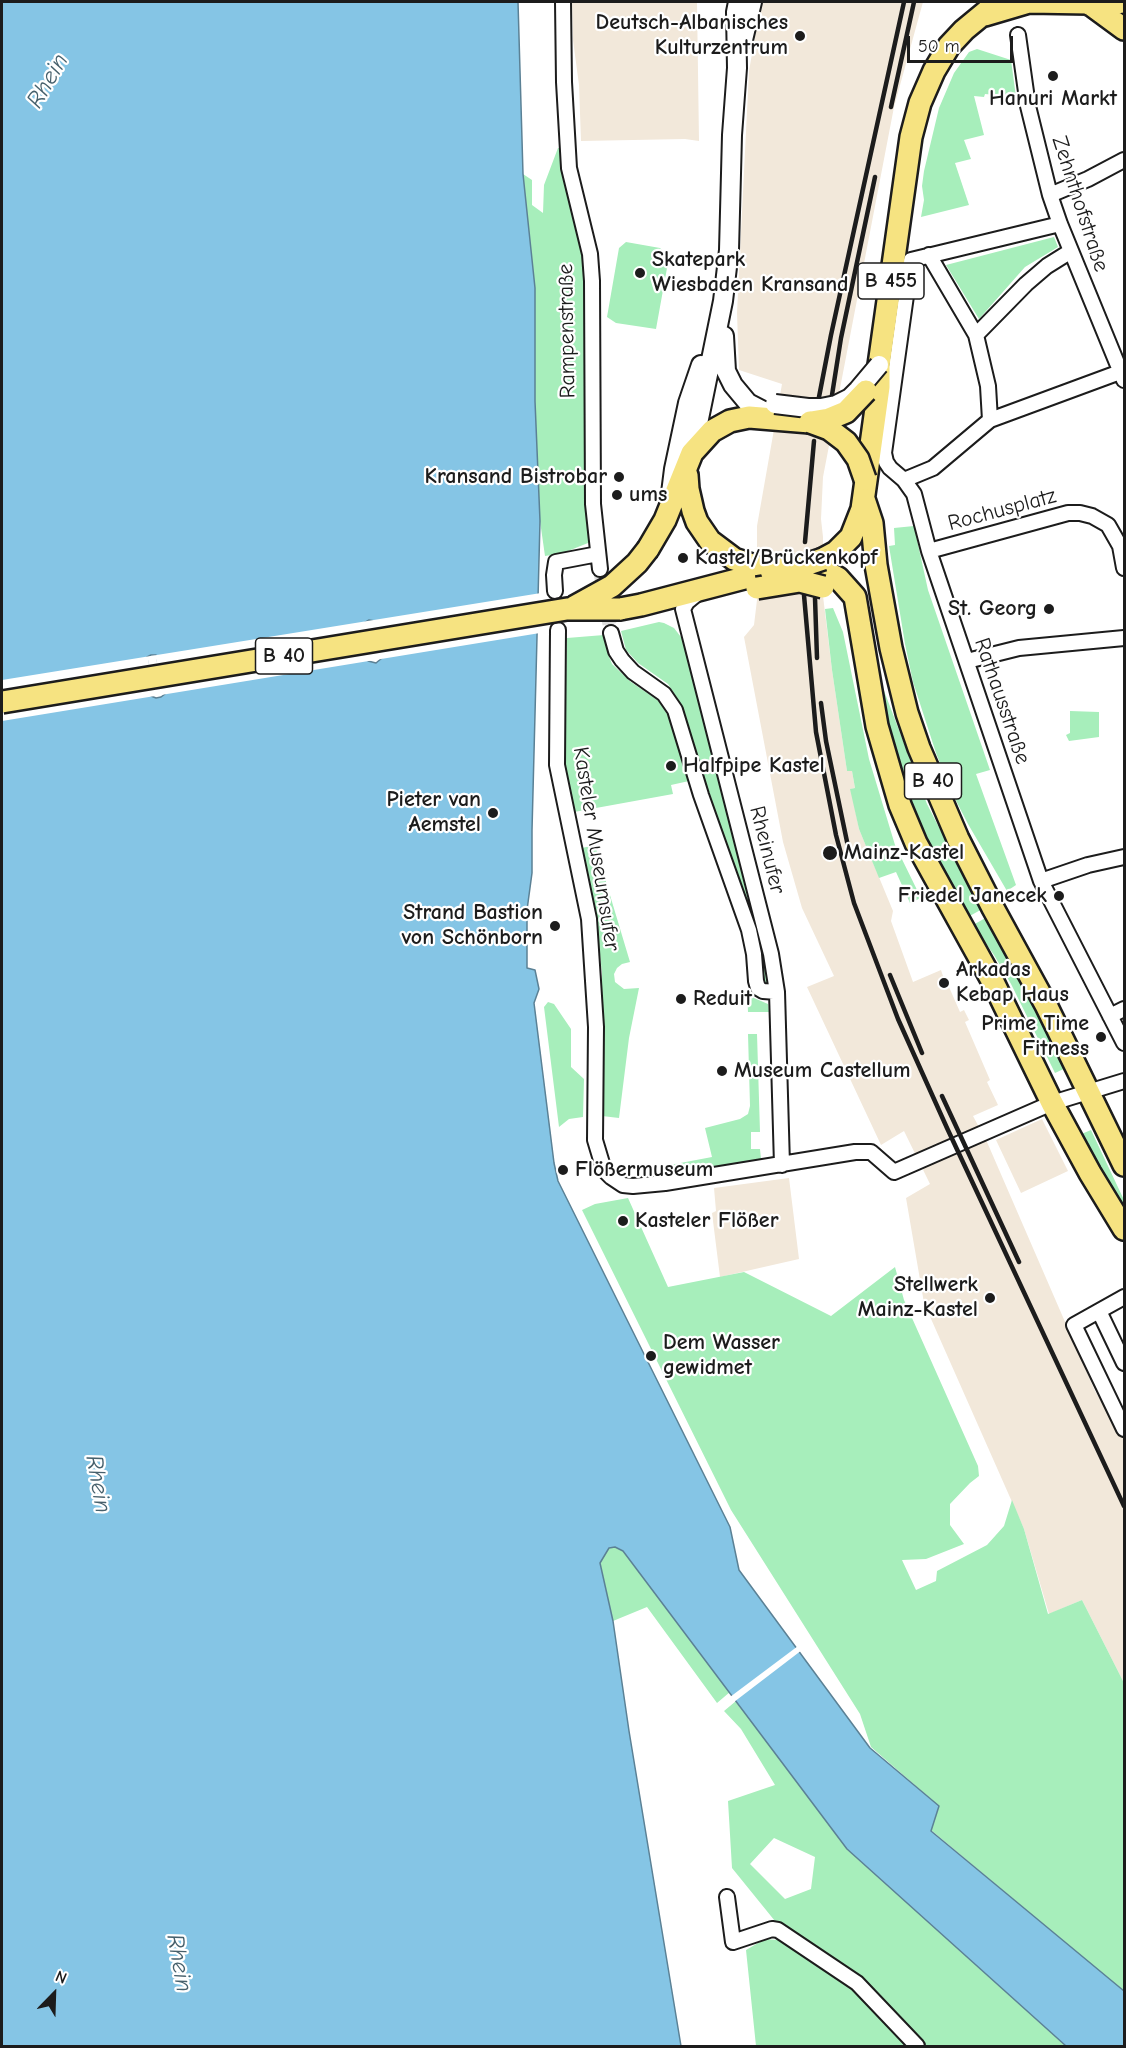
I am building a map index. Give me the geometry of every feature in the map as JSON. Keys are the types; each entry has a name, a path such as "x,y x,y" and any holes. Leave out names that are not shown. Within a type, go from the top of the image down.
{"main road":[{"path":"738,2 729,250 723,301 687,479 689,500 703,532 726,553 761,575"},
{"path":"737,68 752,2"},
{"name":"B 455","path":"863,511 879,387 879,365 911,137 926,89 949,46 964,30 991,8 1029,2 1106,5 1123,2"},
{"path":"1088,3 1125,29"},
{"path":"723,301 726,370 733,385 774,414 836,405 850,398 879,365"},
{"path":"669,510 674,469 688,403 723,301"},
{"name":"B 455","path":"810,422 838,416 854,406 866,392 879,365"},
{"name":"B 40","path":"567,609 583,603 612,586 637,562 648,549 669,510 690,460 705,438 730,422 774,414 830,429 846,442 858,459 868,584 886,640 891,648 907,713 939,796 993,908 1037,987 1125,1165"},
{"name":"B 40","path":"2,702 567,609 673,606 761,575 800,581 819,570 844,545 863,511"},
{"name":"B 40","path":"673,606 704,589 761,575 819,570 838,578 855,597 877,726 900,805 916,843 994,984 1052,1103 1102,1193 1125,1229"}],"street":[{"name":"Rampenstraße","path":"563,2 564,82 569,168 590,254 592,281 593,504 598,554"},
{"name":"Zehnthofstraße","path":"1018,35 1028,106 1050,195 1122,376"},
{"path":"1050,195 1125,160"},
{"path":"989,422 988,386 976,335 928,255 1060,224"},
{"path":"976,335 1026,284 1047,266 1071,251"},
{"name":"Rathausstraße","path":"928,255 911,260 884,453 886,462 914,494 929,551 1041,882 1125,1043"},
{"path":"904,480 933,468 969,436 989,422 1122,376"},
{"name":"Rochusplatz","path":"929,551 1068,513 1080,513 1092,516 1108,525 1120,546 1125,568"},
{"path":"555,591 556,562 598,554 600,569"},
{"name":"Rheinufer","path":"673,606 769,943 777,992 782,1165"},
{"name":"Kasteler Museumsufer","path":"558,630 557,765 589,919 595,1007 595,1140 604,1170 611,1178 623,1185 633,1186 782,1165"},
{"name":"Rheinufer","path":"611,633 616,651 622,660 633,672 664,694 675,710 750,936 758,988 763,991 777,992"},
{"path":"967,662 1019,648 1125,638"},
{"path":"1041,882 1088,865 1125,857"},
{"path":"1110,1016 1125,1009"},
{"path":"782,1165 855,1152 871,1152 894,1172 1052,1103 1088,1090 1125,1081"},
{"path":"1125,1297 1074,1326 1125,1429"},
{"path":"1099,1311 1125,1362"},
{"path":"727,1897 733,1942 772,1929 778,1930 857,1983 917,2046"}],"shaded area":[{"path":"572,2 697,2 699,141 685,139 581,141"},
{"path":"761,2 923,2 894,107 823,477 821,519 823,596 847,771 852,771 855,788 851,789 859,829 893,911 891,921 913,982 941,970 947,988 949,987 960,1012 964,1010 969,1020 965,1022 990,1080 987,1082 998,1105 973,1116 987,1142 1095,1391 1124,1440 1124,1683 1082,1600 1049,1614 1024,1529 924,1303 906,1198 930,1184 904,1131 881,1145 807,987 834,976 802,908 783,842 744,637 754,625 757,600 757,526 782,384 739,370 737,313 749,71"},
{"path":"1042,1119 1068,1171 1021,1193 996,1140"},
{"path":"789,1178 799,1259 720,1277 712,1213 716,1211 714,1188"}],"green space":[{"path":"977,49 1011,60 1016,97 985,94 984,97 974,96 984,135 964,140 971,159 955,163 969,205 921,217 924,200 922,186 924,171 939,108 954,73 969,52"},
{"path":"558,148 562,148 584,253 588,543 563,553 545,556 540,521 535,401 535,288 523,174 532,180 532,205 543,213 544,185"},
{"path":"1054,237 1058,247 1025,267 979,319 946,265"},
{"name":"Skatepark Wiesbaden Kransand","path":"626,242 660,248 669,257 656,329 616,323 607,317 619,248"},
{"path":"914,526 928,590 990,770 976,774 1016,885 1007,891 952,793 936,753 913,682 889,546 895,545 894,528"},
{"path":"833,608 843,632 869,759 895,845 921,898 910,903 896,872 879,878 859,829 850,789 855,788 852,771 847,771 832,670 825,609"},
{"path":"659,622 674,628 684,641 764,951 769,982 767,983 762,981 753,935 681,704 668,684 638,663 626,650 621,631"},
{"path":"604,635 612,664 631,682 659,701 670,719 689,781 671,785 673,794 574,812 564,758 567,638"},
{"path":"883,688 927,804 984,908 968,917 937,867 900,783 879,689"},
{"path":"1070,711 1099,712 1099,737 1069,741 1066,735 1070,733"},
{"path":"595,845 630,962 617,968 614,974 615,982 624,989 639,988 629,1038 619,1118 602,1116 602,973 596,918 582,848"},
{"path":"989,916 1068,1067 1055,1073 1011,984 973,925"},
{"path":"747,990 754,998 768,1004 769,1012 748,1012"},
{"path":"548,1002 554,1004 571,1029 571,1067 584,1079 583,1117 569,1119 559,1127 544,1007"},
{"path":"748,1034 757,1034 760,1132 751,1132 751,1149 760,1149 761,1159 672,1175 670,1165 712,1157 705,1128 740,1119 748,1114 750,1106"},
{"path":"1091,1130 1124,1200 1124,1218 1079,1135"},
{"path":"628,1198 668,1287 744,1272 831,1316 895,1267 904,1300 978,1466 979,1476 950,1504 950,1525 964,1544 926,1559 902,1560 916,1590 936,1581 937,1571 987,1545 1004,1526 1012,1500 1024,1529 1048,1614 1082,1600 1124,1683 1124,1992 931,1830 939,1806 871,1747 860,1714 731,1510 582,1210 595,1204"},
{"path":"616,1547 623,1551 730,1692 717,1703 647,1607 613,1621 600,1562 609,1548"},
{"path":"736,1701 847,1849 1066,2046 917,2046 857,1983 779,1926 732,1868 728,1801 775,1785 741,1729 724,1711","holes":["774,1838 815,1857 811,1889 785,1899 750,1864"]},
{"path":"765,1939 778,1940 859,1988 913,2046 756,2046 746,1950"}],"water":[{"name":"Rhein","path":"2,2 518,2 523,174 535,288 535,401 540,521 532,873 527,910 527,968 535,970 539,989 534,1003 558,1181 730,1527 739,1570 870,1748 939,1806 931,1831 1124,1991 1124,2046 1066,2046 847,1849 623,1551 615,1547 609,1548 600,1563 613,1621 681,2046 2,2046","holes":["369,620 375,621 382,658 376,663 368,661 364,623","156,655 165,694 156,698 151,696 147,657"]}],"pier":[{"path":"541,593 540,633 376,660 2,721 2,680","holes":["370,623 374,624 379,658 371,659 366,626","156,659 161,693 156,695 148,660"]},
{"path":"798,1646 802,1650 734,1702 730,1697"}],"tunnel":[{"path":"600,569 611,633"}],"railway":[{"path":"819,397 904,2"},
{"path":"891,107 914,2"},
{"path":"832,395 841,338 875,177"},
{"path":"805,542 814,441"},
{"path":"804,595 816,732 836,835 854,903 898,1019 1124,1506"},
{"path":"815,598 817,658"},
{"path":"821,703 826,741 850,856"},
{"path":"890,975 922,1053"},
{"path":"942,1096 1019,1262"}],"place":[{"name":"Deutsch-Albanisches Kulturzentrum","path":"800,36"},
{"name":"Hanuri Markt","path":"1053,76"},
{"name":"Skatepark Wiesbaden Kransand","path":"640,273"},
{"name":"Kransand Bistrobar","path":"619,477"},
{"name":"ums","path":"617,495"},
{"name":"Kastel/Brückenkopf","path":"683,558"},
{"name":"St. Georg","path":"1049,609"},
{"name":"Halfpipe Kastel","path":"671,766"},
{"name":"Pieter van Aemstel","path":"493,813"},
{"name":"Mainz-Kastel","path":"830,853"},
{"name":"Friedel Janecek","path":"1059,896"},
{"name":"Strand Bastion von Schönborn","path":"555,926"},
{"name":"Arkadas Kebap Haus","path":"944,983"},
{"name":"Reduit","path":"681,999"},
{"name":"Prime Time Fitness","path":"1101,1037"},
{"name":"Museum Castellum","path":"722,1071"},
{"name":"Flößermuseum","path":"563,1170"},
{"name":"Kasteler Flößer","path":"623,1221"},
{"name":"Stellwerk Mainz-Kastel","path":"990,1298"},
{"name":"Dem Wasser gewidmet","path":"651,1356"}]}
